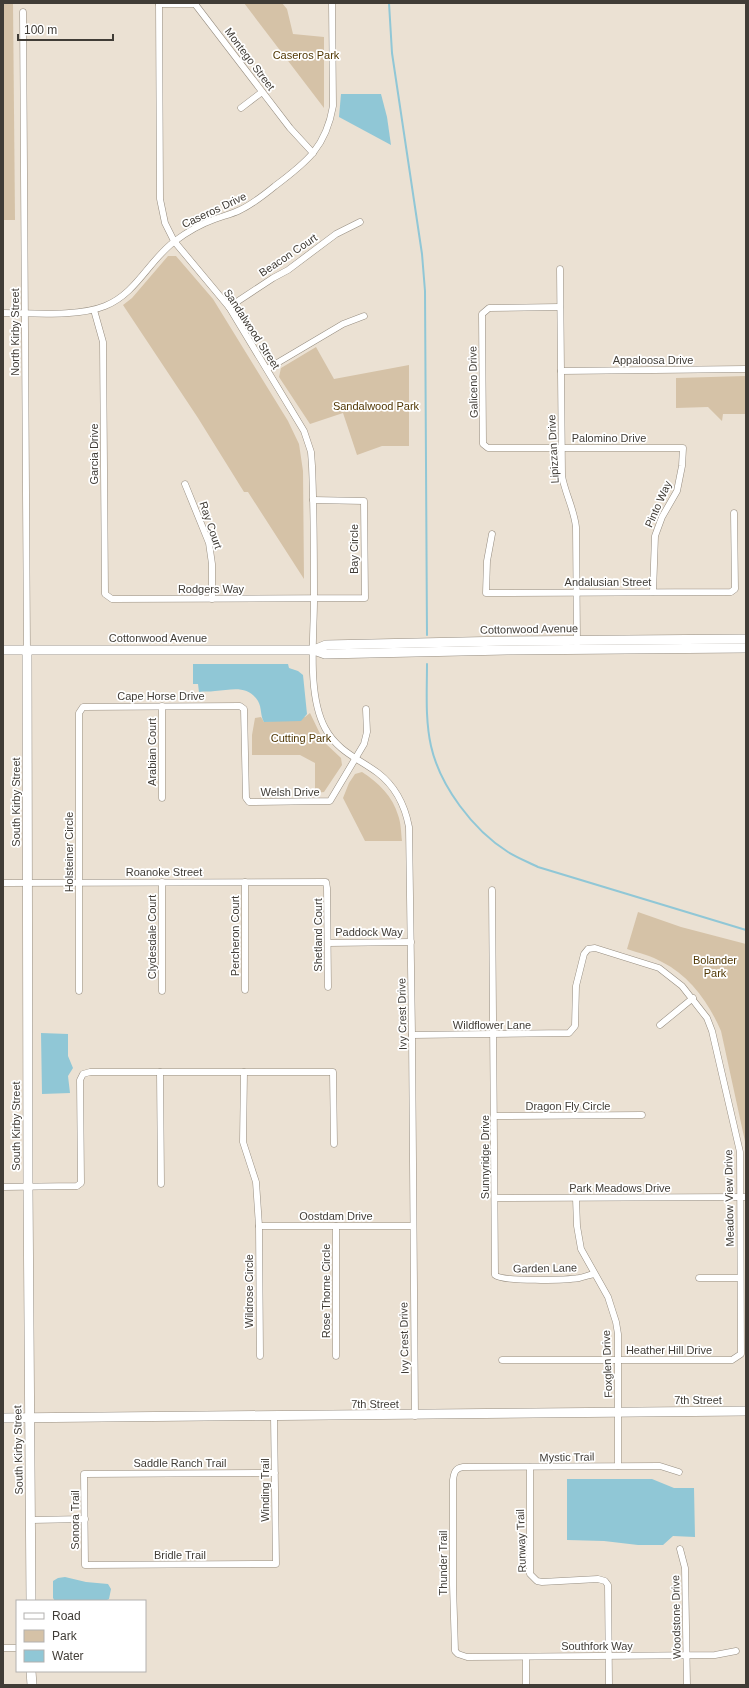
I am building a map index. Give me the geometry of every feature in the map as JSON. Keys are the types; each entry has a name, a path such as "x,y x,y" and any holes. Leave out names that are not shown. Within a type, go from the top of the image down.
{"street":[{"name":"Caseros Drive","path":"3,313 80,312 106,306 125,295 140,280 162,252 174,241 205,223 230,215 251,205 305,163 321,142 327,131 333,106 332,3"},
{"name":"Montego Street","path":"159,4 196,4 290,128 313,153"},
{"name":"Sandalwood Street","path":"159,4 160,199 165,223 174,241 229,307 298,420 308,441 312,466 313,500 314,650"},
{"name":"North Kirby Street","path":"23,12 27,651"},
{"path":"241,108 262,92"},
{"name":"Beacon Court","path":"229,307 288,270 336,234 360,222"},
{"name":"Lipizzan Drive","path":"560,269 561,448 564,486 573,508 576,527 577,645"},
{"name":"Galiceno Drive","path":"488,448 483,444 482,314 489,308 560,307"},
{"name":"Garcia Drive","path":"94,310 101,332 103,348 105,594 108,597"},
{"path":"267,369 342,324 364,316"},
{"name":"Appaloosa Drive","path":"561,371 746,369"},
{"name":"Palomino Drive","path":"488,448 683,448"},
{"name":"Pinto Way","path":"653,592 655,536 662,517 677,491 682,466 683,448"},
{"name":"Ray Court","path":"185,484 209,543 211,553 212,599"},
{"name":"Bay Circle","path":"313,500 364,501 365,591 365,598 314,598"},
{"name":"Andalusian Street","path":"492,534 487,561 486,593 731,592 735,588 734,513"},
{"name":"Rodgers Way","path":"108,597 112,599 314,598"},
{"name":"Cottonwood Avenue","path":"577,645 746,639"},
{"name":"Cottonwood Avenue","path":"3,650 314,650 326,645 577,645 746,648"},
{"name":"Ivy Crest Drive","path":"314,650 314,691 320,717 326,729 333,740 343,750 386,780 401,800 406,814 410,841 415,1416"},
{"name":"South Kirby Street","path":"27,651 28,1186 31,1600"},
{"name":"Arabian Court","path":"162,706 162,798"},
{"name":"Cape Horse Drive","path":"79,713 83,707 240,706 244,709 246,798 249,802"},
{"path":"355,759 366,738 366,709"},
{"name":"Holsteiner Circle","path":"79,713 80,991"},
{"name":"Welsh Drive","path":"249,802 330,801 355,759"},
{"name":"Clydesdale Court","path":"162,882 162,991"},
{"name":"Percheron Court","path":"245,882 245,990"},
{"name":"Roanoke Street","path":"3,883 326,882"},
{"name":"Shetland Court","path":"326,882 328,888 328,987"},
{"name":"Sunnyridge Drive","path":"492,890 495,1116 495,1272 497,1277"},
{"name":"Paddock Way","path":"328,943 411,942"},
{"name":"Meadow View Drive","path":"572,1032 575,1026 576,986 584,954 588,949 595,948 660,968 682,986 693,998 707,1018 712,1031 740,1152 743,1197 740,1278 741,1351 738,1357"},
{"path":"660,1025 693,998"},
{"name":"Wildflower Lane","path":"412,1035 566,1034 572,1032"},
{"path":"3,1187 77,1186 81,1183 80,1080 83,1074 90,1072 333,1072 334,1144"},
{"path":"160,1072 161,1184"},
{"name":"Wildrose Circle","path":"244,1072 243,1142 256,1182 259,1226 260,1356"},
{"name":"Dragon Fly Circle","path":"495,1116 642,1116"},
{"name":"Park Meadows Drive","path":"495,1198 743,1197"},
{"name":"Foxglen Drive","path":"576,1198 578,1236 581,1249 608,1297 613,1310 618,1334 618,1466"},
{"name":"Oostdam Drive","path":"259,1226 413,1226"},
{"name":"Rose Thorne Circle","path":"336,1226 336,1356"},
{"name":"Garden Lane","path":"497,1277 519,1279 564,1279 579,1278 594,1274"},
{"path":"699,1278 740,1278"},
{"name":"Heather Hill Drive","path":"502,1360 732,1360 738,1357"},
{"name":"7th Street","path":"3,1418 415,1416 428,1413 746,1412"},
{"name":"Winding Trail","path":"274,1416 276,1564"},
{"name":"Mystic Trail","path":"455,1470 462,1467 660,1466 679,1472"},
{"name":"Runway Trail","path":"530,1467 531,1577 542,1582 598,1579 606,1581 608,1585 609,1685"},
{"name":"Thunder Trail","path":"455,1470 453,1480 452,1585 454,1647 458,1654"},
{"name":"Saddle Ranch Trail","path":"84,1474 275,1473"},
{"name":"Sonora Trail","path":"84,1474 85,1565"},
{"path":"31,1520 85,1519"},
{"name":"Woodstone Drive","path":"680,1549 685,1568 687,1685"},
{"name":"Bridle Trail","path":"85,1565 276,1564"},
{"path":"3,1648 16,1648"},
{"name":"Southfork Way","path":"458,1654 467,1657 715,1655 736,1651"},
{"path":"526,1657 526,1685"},
{"path":"31,1672 32,1685"}],"green space":[{"path":"3,3 13,3 15,220 3,220"},
{"name":"Caseros Park","path":"244,3 282,3 287,9 293,34 324,37 324,108"},
{"path":"168,256 176,256 213,299 288,421 299,444 303,471 304,579 248,492 244,492 198,418 123,305 132,298"},
{"name":"Sandalwood Park","path":"316,347 334,379 409,365 409,446 382,446 357,455 343,413 310,424 279,377 281,368"},
{"path":"746,376 746,414 723,414 722,421 708,407 676,408 676,378"},
{"name":"Cutting Park","path":"310,713 324,742 341,758 342,765 324,792 315,793 315,763 300,755 252,755 252,735 255,718 261,717 264,722 305,717"},
{"path":"362,772 374,780 393,802 399,818 402,841 365,841 343,798 349,783 355,774"},
{"name":"Bolander Park","path":"638,912 681,927 746,944 746,1146 721,1031 711,1010 698,991 672,968 654,958 627,949"}],"water":[{"path":"341,94 381,94 387,117 391,145 339,117"},
{"path":"193,664 288,664 289,668 298,671 303,675 307,714 301,721 264,722 258,701 249,692 233,689 199,692 198,684 193,684"},
{"path":"41,1033 68,1034 68,1056 73,1068 68,1076 70,1093 42,1094"},
{"path":"567,1479 652,1479 674,1488 694,1488 695,1537 673,1536 663,1545 638,1545 604,1541 567,1540"},
{"path":"65,1577 86,1582 108,1584 111,1589 109,1599 54,1600 53,1581 58,1578"}],"waterway":[{"path":"389,3 392,53 422,254 425,291 427,635"},
{"path":"427,664 428,726 435,761 450,791 460,806 482,832 495,843 508,852 538,867 746,930"}]}
